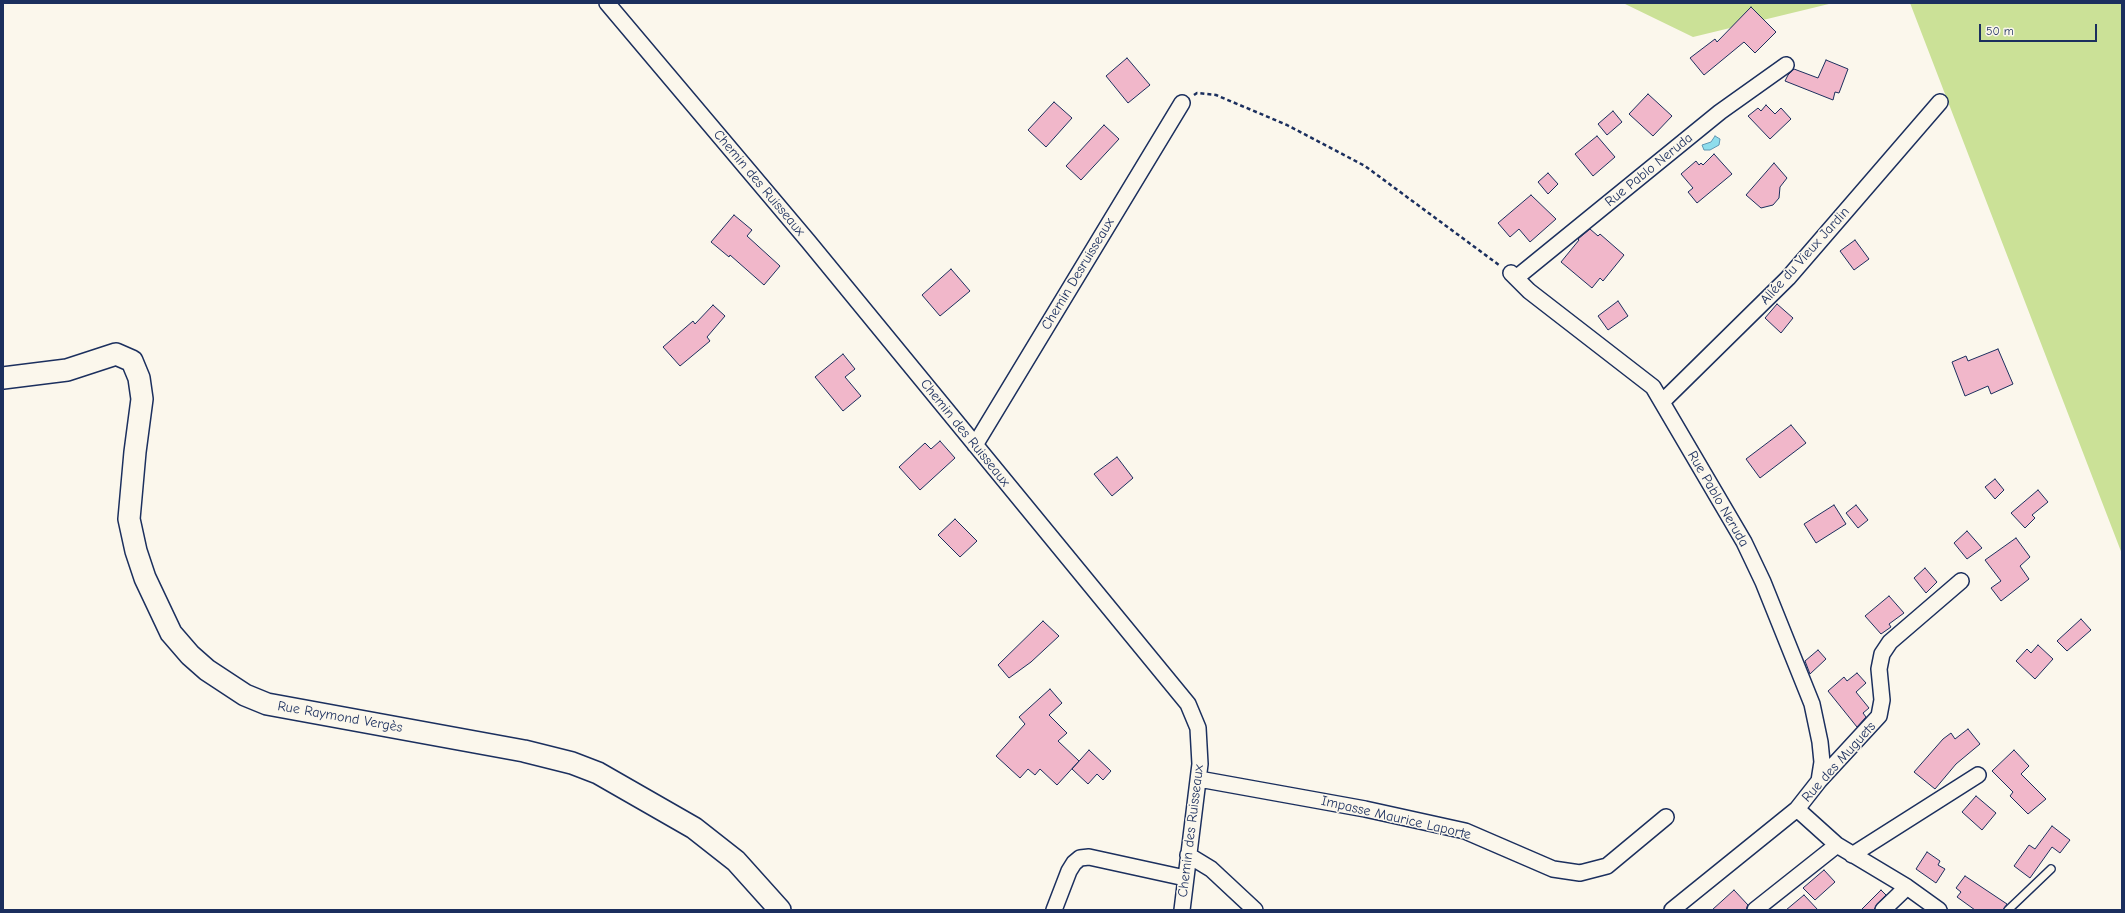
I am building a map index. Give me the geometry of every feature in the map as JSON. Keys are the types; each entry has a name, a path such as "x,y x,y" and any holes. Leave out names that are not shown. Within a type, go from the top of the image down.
{"main road":[{"name":"Rue Raymond Vergès","path":"3,378 68,370 116,354 132,361 139,378 142,400 135,452 129,519 136,551 150,590 171,633 190,655 207,670 245,695 267,704 524,752 572,763 598,773 694,828 736,861 780,910"}],"street":[{"name":"Chemin des Ruisseaux","path":"607,3 808,241 1188,704 1198,728 1200,764 1182,910"},
{"name":"Rue Pablo Neruda","path":"1786,65 1720,112 1513,276 1529,291 1653,386 1744,542 1763,582 1812,704 1820,742 1822,762 1819,781"},
{"name":"Allée du Vieux Jardin","path":"1662,402 1788,278 1940,102"},
{"name":"Chemin Desruisseaux","path":"975,445 1182,103"},
{"name":"Rue des Muguets","path":"1672,910 1797,809 1819,781 1879,716 1882,700 1879,669 1882,654 1890,642 1961,581"},
{"path":"1852,855 1978,775"},
{"name":"Impasse Maurice Laporte","path":"1199,779 1365,809 1465,831 1552,869 1580,873 1607,866 1666,817"},
{"path":"1797,809 1837,845 1908,888 1940,910"},
{"path":"1755,910 1837,845"},
{"path":"1188,855 1211,869 1255,910"},
{"path":"1054,910 1069,871 1074,863 1080,858 1089,857 1185,878"},
{"path":"1883,910 1908,888"}],"lane":[{"path":"2008,910 2051,869"}],"path":[{"path":"1182,103 1197,93 1216,95 1287,125 1365,166 1513,276"}],"green space":[{"path":"1623,3 1833,3 1693,37"},
{"path":"1910,3 2122,3 2122,554"}],"water":[{"path":"1715,136 1720,139 1719,145 1710,150 1704,150 1702,145 1711,142"}],"building":[{"path":"1751,7 1776,32 1755,53 1744,42 1704,75 1690,58 1715,39 1717,42"},
{"path":"1127,58 1150,85 1128,103 1106,76"},
{"path":"1826,60 1848,69 1839,93 1835,92 1833,100 1785,81 1794,69 1818,78"},
{"path":"1648,94 1672,116 1653,136 1629,114"},
{"path":"1054,102 1072,118 1046,147 1028,130"},
{"path":"1766,105 1775,114 1781,108 1791,119 1770,139 1748,116 1758,108 1761,111"},
{"path":"1613,111 1622,122 1607,135 1598,124"},
{"path":"1104,125 1119,139 1081,180 1066,166"},
{"path":"1597,136 1615,157 1593,176 1575,154"},
{"path":"1714,154 1732,174 1697,203 1688,192 1693,188 1681,174 1696,161 1699,165 1701,163 1703,165"},
{"path":"1774,163 1787,178 1780,187 1779,198 1773,205 1761,208 1746,195"},
{"path":"1548,173 1558,184 1548,194 1538,182"},
{"path":"1531,195 1556,219 1530,242 1519,229 1510,237 1498,223"},
{"path":"734,215 752,230 747,236 780,266 764,285 730,255 729,257 711,242"},
{"path":"1590,229 1598,236 1600,234 1624,255 1603,281 1600,278 1592,288 1561,262 1579,240 1578,239"},
{"path":"1855,240 1869,259 1854,270 1840,251"},
{"path":"951,269 970,291 940,316 922,295"},
{"path":"1618,301 1628,316 1608,330 1598,316"},
{"path":"1777,304 1793,318 1781,333 1765,318"},
{"path":"713,305 725,316 707,337 710,341 680,366 663,347 693,321 695,324"},
{"path":"1998,349 2013,384 1991,394 1988,386 1965,396 1952,362 1966,356 1968,361"},
{"path":"843,354 855,369 845,377 861,396 843,411 815,377"},
{"path":"1791,425 1806,443 1760,478 1746,459"},
{"path":"940,441 955,458 920,490 899,467 925,443 931,449"},
{"path":"1117,457 1133,478 1112,496 1094,474"},
{"path":"1995,479 2004,490 1995,499 1985,487"},
{"path":"2038,490 2048,502 2032,515 2035,518 2025,528 2011,513"},
{"path":"1834,505 1846,524 1816,543 1804,524"},
{"path":"1856,505 1868,520 1858,528 1846,513"},
{"path":"955,519 977,541 960,557 938,535"},
{"path":"1967,531 1982,548 1967,559 1954,543"},
{"path":"2016,538 2030,557 2020,566 2029,579 2001,601 1991,588 2001,581 1985,560"},
{"path":"1925,568 1937,582 1926,593 1914,578"},
{"path":"1889,596 1904,613 1889,624 1891,627 1881,634 1865,616"},
{"path":"2081,619 2091,630 2067,651 2057,641"},
{"path":"1043,621 1059,636 1031,662 1009,678 998,665"},
{"path":"2038,645 2053,659 2035,679 2016,661 2027,649 2031,653"},
{"path":"1818,650 1826,659 1810,674 1805,661"},
{"path":"1857,673 1866,683 1856,692 1869,708 1863,713 1866,717 1857,727 1828,691 1844,677 1847,681"},
{"path":"1050,689 1062,703 1049,715 1067,733 1058,741 1079,761 1057,785 1040,769 1035,775 1028,769 1020,778 996,756 1025,724 1019,717"},
{"path":"1968,729 1980,744 1956,764 1935,789 1914,772 1943,739 1951,733 1955,739"},
{"path":"1089,750 1111,771 1103,780 1097,774 1088,784 1072,769"},
{"path":"2014,750 2029,766 2021,774 2046,799 2028,814 2010,796 2013,792 1992,771"},
{"path":"1976,796 1996,813 1982,830 1962,812"},
{"path":"2052,826 2070,840 2060,853 2052,847 2030,878 2014,866 2029,845 2035,849"},
{"path":"1927,852 1940,861 1938,865 1945,869 1936,883 1916,869"},
{"path":"1824,870 1835,882 1815,900 1803,888"},
{"path":"1965,876 2007,904 2003,910 1975,910 1957,897 1961,892 1956,888"},
{"path":"1734,890 1748,905 1746,910 1712,910"},
{"path":"1881,890 1886,895 1877,904 1874,910 1861,910"},
{"path":"1804,895 1818,910 1786,910"}]}
